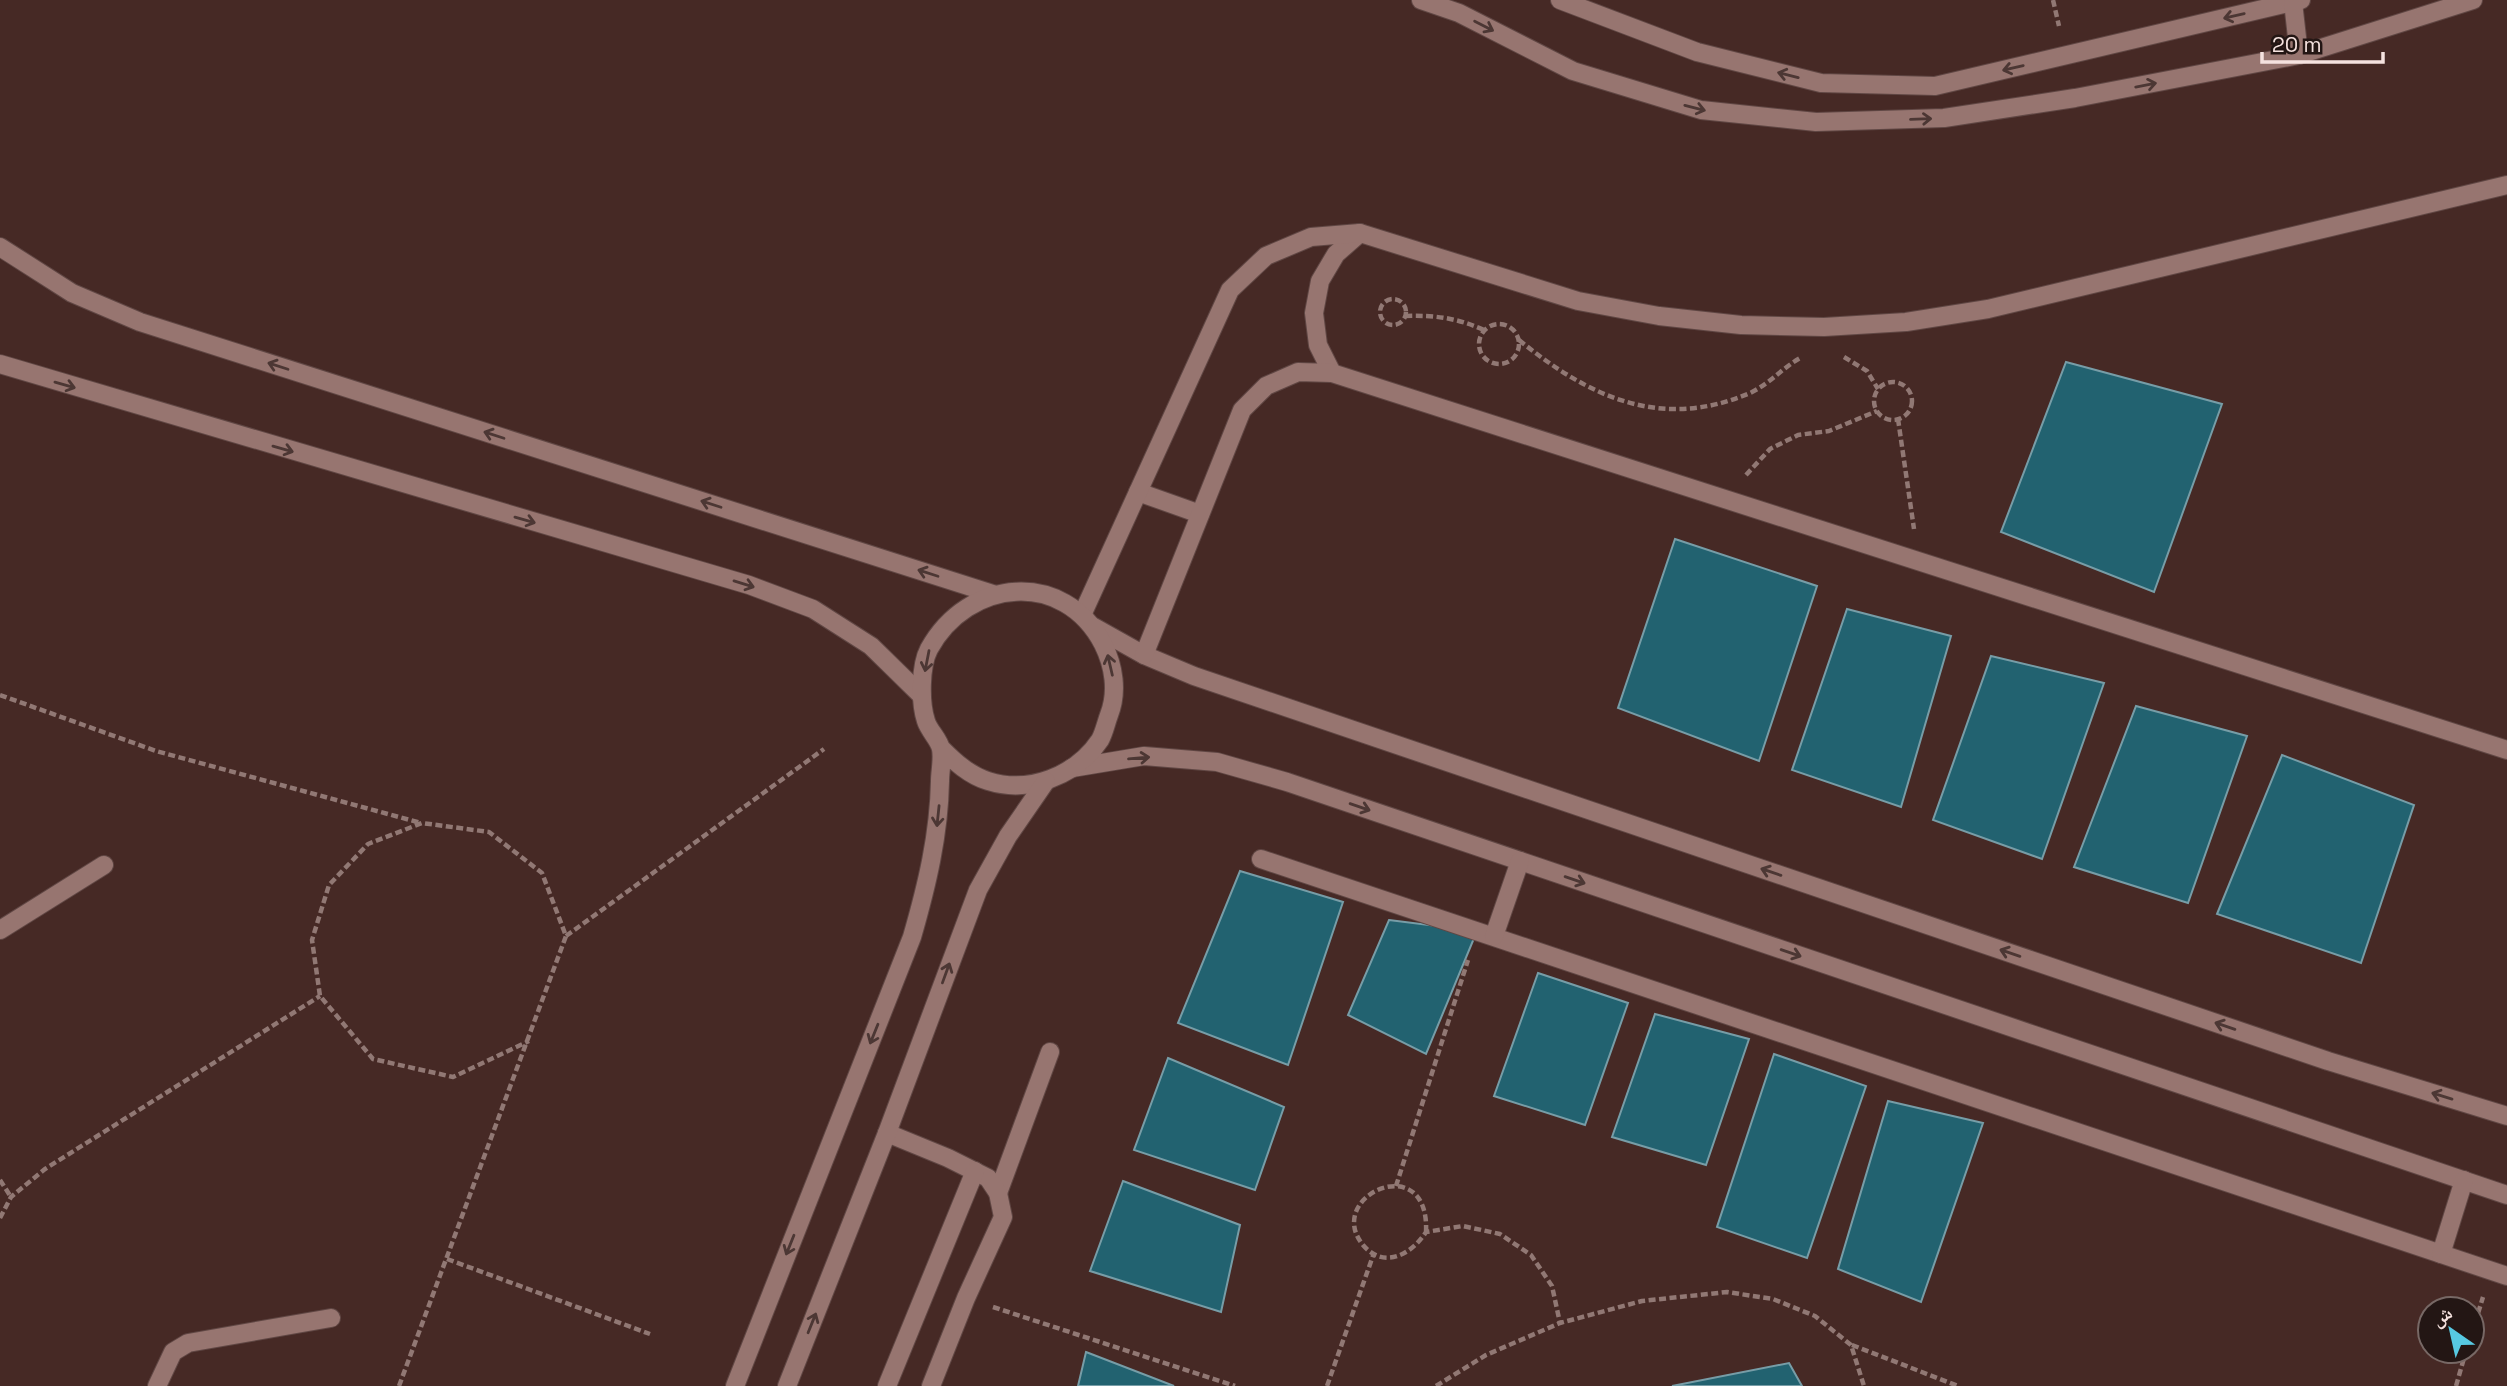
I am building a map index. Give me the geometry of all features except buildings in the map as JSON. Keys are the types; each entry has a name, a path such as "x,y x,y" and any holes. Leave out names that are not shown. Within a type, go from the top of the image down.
{"street":[{"path":"1421,0 1459,13 1573,71 1701,110 1816,122 1944,118 2076,98 2299,55 2473,0"},
{"path":"1560,0 1697,52 1821,83 1935,86 2297,1 2299,55"},
{"path":"1088,621 1139,492 1230,290 1266,256 1311,237 1360,233 1578,301 1659,316 1741,325 1824,327 1906,322 1988,309 2507,185"},
{"path":"1332,373 1318,345 1314,313 1320,282 1336,254 1360,233"},
{"path":"0,247 72,293 140,322 993,594"},
{"path":"0,364 749,585 814,609 871,646 920,694"},
{"path":"1144,655 1242,410 1266,386 1298,372 1332,373 2507,750"},
{"path":"1139,492 1200,514"},
{"path":"2507,1116 2301,1052 1194,676 1144,655 1055,598 1025,591 993,594 954,615 928,650 920,694 926,723 941,748 962,768 988,781 1017,785 1046,781 1072,768 1144,756 1217,762 1287,782 2507,1195"},
{"path":"1072,768 1100,740 1114,702 1112,662 1088,621"},
{"path":"735,1386 912,937 929,876 939,815 941,748"},
{"path":"787,1386 887,1133 978,890 1008,836 1046,781"},
{"path":"1261,859 2507,1276"},
{"path":"1485,934 1520,861"},
{"path":"0,930 104,865"},
{"path":"998,1194 1050,1052"},
{"path":"887,1133 988,1178 998,1194 1003,1217 966,1298 931,1386"},
{"path":"887,1386 975,1171"},
{"path":"2441,1254 2464,1180"},
{"path":"157,1386 173,1352 188,1343 331,1318"}],"path":[{"path":"1405,316 1405,306 1397,299 1387,300 1380,308 1381,318 1388,324 1399,323 1405,316 1433,315 1460,319 1485,330"},
{"path":"1519,340 1518,351 1511,360 1501,364 1491,363 1483,356 1478,346 1480,335 1485,330 1496,324 1507,325 1515,331 1519,340 1552,367 1589,388 1629,403 1671,410 1725,401 1750,392 1774,379 1789,364 1808,354"},
{"path":"1839,355 1850,358 1867,371 1878,389"},
{"path":"1888,382 1900,382 1909,390 1913,401 1908,413 1898,419 1883,417 1877,411 1874,400 1878,389 1888,382"},
{"path":"1731,501 1748,471 1770,449 1798,435 1829,431 1877,411"},
{"path":"1898,419 1918,561"},
{"path":"0,695 156,751 422,823 489,832 542,873 566,936"},
{"path":"399,1386 566,936 824,749"},
{"path":"422,823 368,844 329,885 312,940 320,996 373,1059 453,1077 529,1041"},
{"path":"1395,1186 1485,934"},
{"path":"0,1218 11,1197 45,1169 320,996"},
{"path":"0,1180 11,1197"},
{"path":"1395,1186 1410,1191 1422,1202 1427,1216 1426,1233 1418,1246 1405,1255 1389,1258 1374,1253 1363,1245 1355,1218 1368,1193 1382,1187 1395,1186"},
{"path":"1426,1233 1463,1226 1500,1234 1531,1255 1552,1286 1560,1323"},
{"path":"1327,1386 1374,1253"},
{"path":"447,1258 650,1334"},
{"path":"1436,1386 1486,1355 1560,1323 1642,1301 1727,1292 1773,1299 1815,1316 1851,1345 1958,1386"},
{"path":"966,1298 1235,1386"},
{"path":"1851,1345 1864,1386"},
{"path":"2456,1386 2462,1365"}]}
